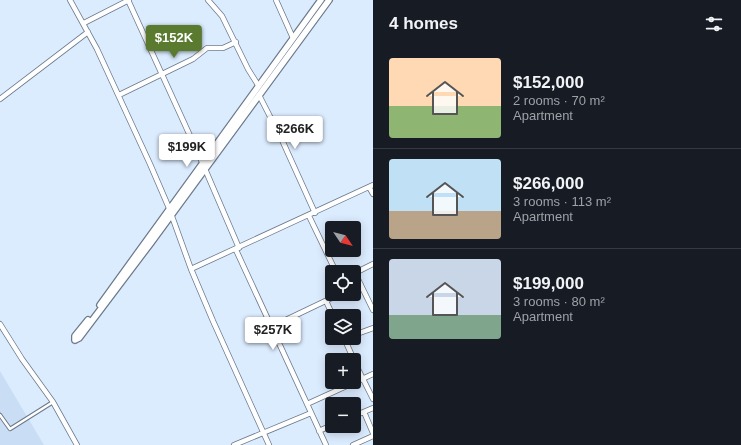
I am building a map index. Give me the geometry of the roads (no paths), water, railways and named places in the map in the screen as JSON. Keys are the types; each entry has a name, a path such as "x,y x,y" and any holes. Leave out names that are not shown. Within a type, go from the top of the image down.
{"street":[{"path":"70,0 84,24 118,95 169,208 212,321 269,445"},
{"path":"84,24 128,0 202,162 271,326 326,445"},
{"path":"208,0 222,16 248,69 258,85"},
{"path":"276,0 293,38"},
{"path":"321,0 202,162 115,285 75,336 75,340 79,338 171,215 329,0"},
{"path":"0,99 88,32"},
{"path":"118,95 162,75 192,59 207,48 223,48 236,42"},
{"path":"259,95 282,140 315,213"},
{"path":"191,269 238,249 371,186 373,194"},
{"path":"309,216 333,265"},
{"path":"361,270 373,264"},
{"path":"361,285 373,309"},
{"path":"271,326 326,301 330,309"},
{"path":"0,324 22,359 53,402 77,445"},
{"path":"361,333 373,328"},
{"path":"306,404 373,374"},
{"path":"362,379 373,399"},
{"path":"361,413 373,408"},
{"path":"353,445 373,434 364,412"},
{"path":"234,445 311,413"},
{"path":"319,431 325,429"}],"lane":[{"path":"0,415 10,429 53,402"}]}
